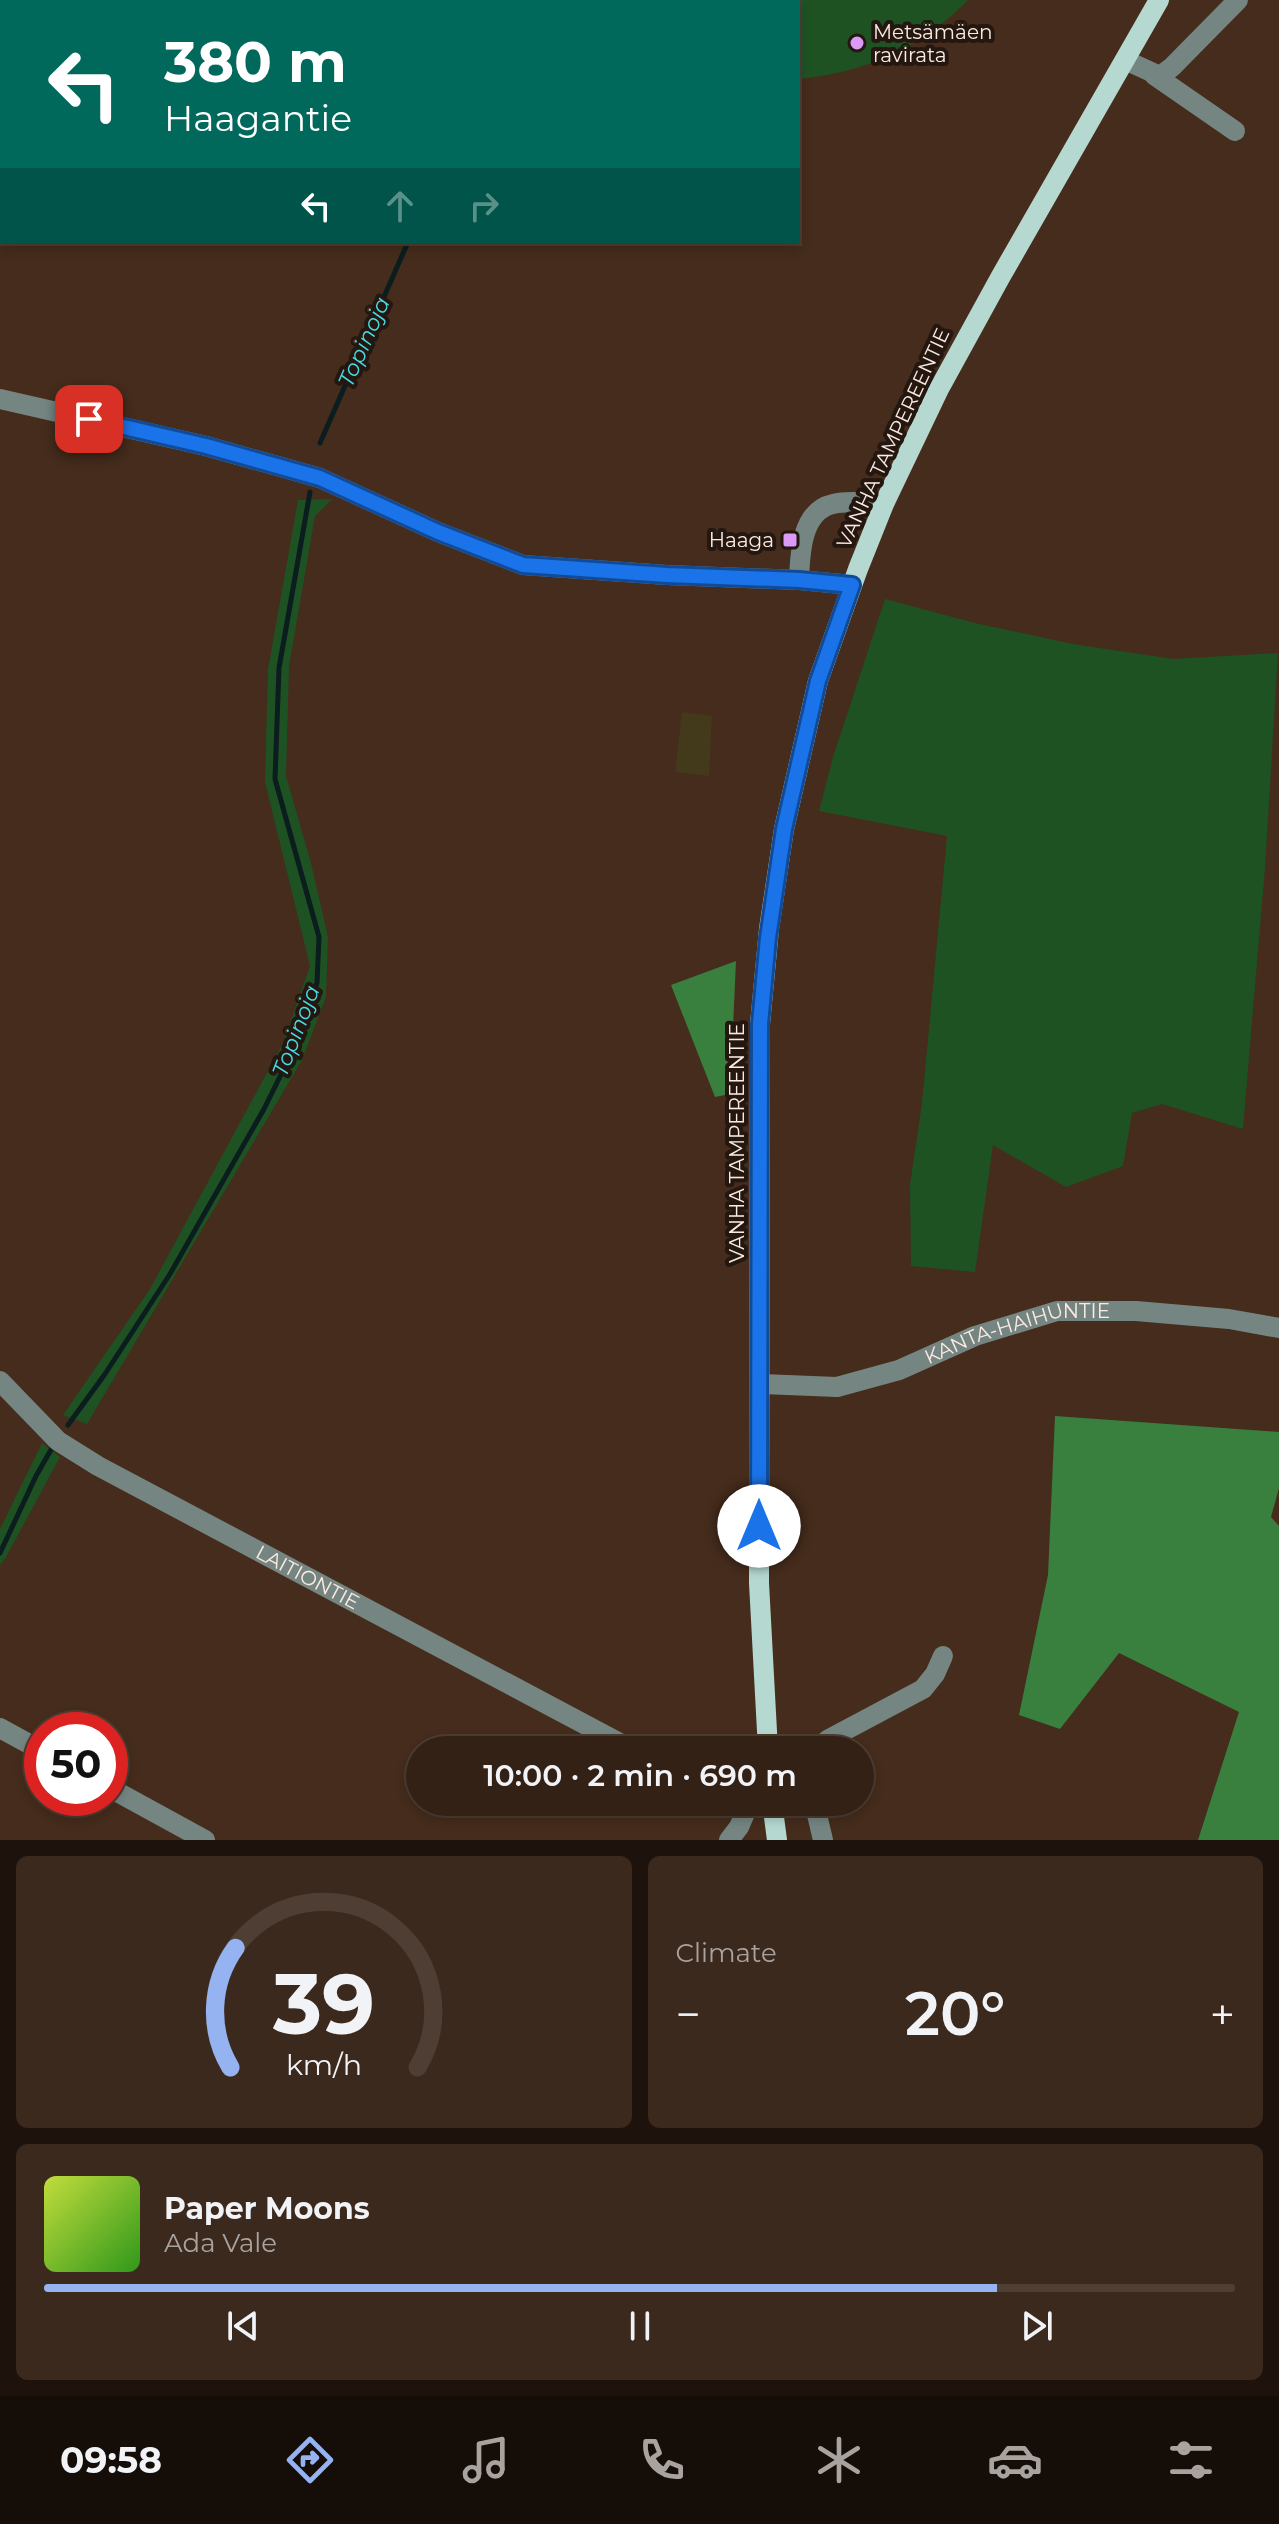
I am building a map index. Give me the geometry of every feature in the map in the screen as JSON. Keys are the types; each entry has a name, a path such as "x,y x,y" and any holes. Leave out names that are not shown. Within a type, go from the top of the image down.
{"main road":[{"name":"VANHA TAMPEREENTIE","path":"767,1736 759,1583 760,1024 769,929 784,829 815,696 852,585 884,504 939,389 980,313 1159,0"},
{"path":"774,1816 777,1840"}],"street":[{"path":"1154,75 1160,76 1172,67 1238,0"},
{"path":"1125,60 1154,75 1235,131"},
{"path":"0,399 206,446 320,478 438,532 523,565 852,585"},
{"path":"799,580 800,553 805,535 811,519 823,507 841,502 884,504"},
{"name":"KANTA-HAIHUNTIE","path":"761,1384 837,1387 899,1370 975,1336 1057,1311 1136,1311 1229,1319 1279,1328"},
{"name":"LAITIONTIE","path":"0,1381 58,1441 98,1466 607,1736"},
{"path":"835,1736 923,1689 935,1674 943,1656"},
{"path":"0,1728 24,1741"},
{"path":"128,1798 205,1840"},
{"path":"729,1840 741,1816"},
{"path":"817,1816 823,1840"}],"green space":[{"name":"Metsämäen ravirata","path":"800,0 968,0 911,45 868,64 800,79"},
{"path":"332,499 315,516 289,666 286,776 328,937 326,997 302,1060 87,1424 63,1415 150,1289 283,1043 310,966 265,782 268,669 298,500"},
{"path":"885,599 1073,644 1173,659 1278,653 1265,868 1243,1129 1162,1104 1132,1113 1123,1166 1066,1187 993,1145 975,1272 911,1266 910,1185 922,1103 947,836 819,811 833,757"},
{"path":"736,961 730,1094 715,1097 671,985"},
{"path":"1055,1416 1279,1432 1279,1488 1271,1517 1279,1526 1279,1840 1198,1840 1239,1712 1119,1653 1060,1729 1019,1715 1048,1575"},
{"path":"42,1443 60,1457 0,1565 0,1529"}],"sand":[{"path":"682,712 712,716 709,776 675,772"}],"waterway":[{"name":"Topinoja","path":"320,443 407,244"},
{"name":"Topinoja","path":"68,1425 170,1274 264,1109 296,1044 317,983 319,937 275,779 279,668 310,492"},
{"name":"Topinoja","path":"0,1553 52,1448"}],"place":[{"name":"Metsämäen ravirata","path":"857,43"},
{"name":"Haaga","path":"790,540"}],"route":[{"path":"89,419 206,446 320,478 438,532 523,565 852,585 818,681 784,829 768,938 760,1024 759,1526"}]}
